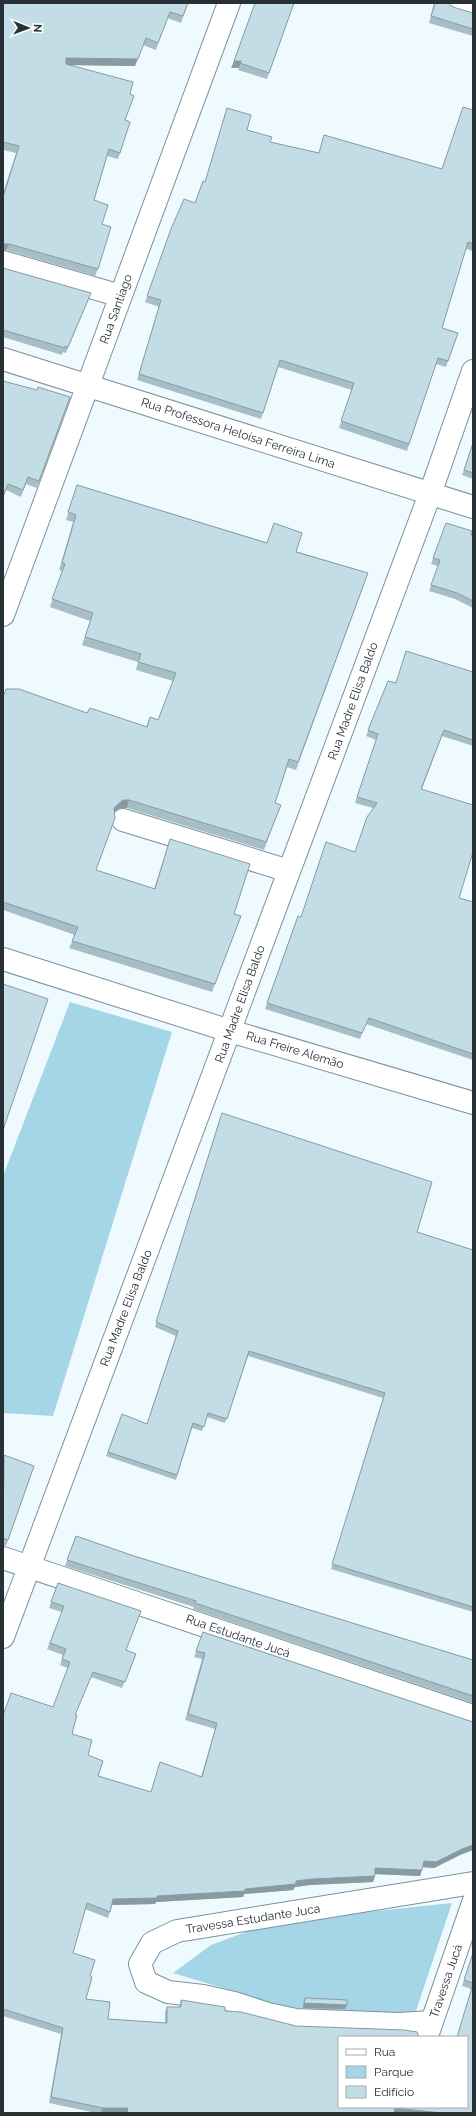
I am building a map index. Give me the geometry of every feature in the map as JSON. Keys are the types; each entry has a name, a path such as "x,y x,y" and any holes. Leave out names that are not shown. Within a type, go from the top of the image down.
{"street":[{"name":"Rua Santiago","path":"3,615 229,3"},
{"path":"457,3 473,8"},
{"path":"3,262 121,296"},
{"name":"Rua Professora Heloísa Ferreira Lima","path":"3,359 473,507"},
{"name":"Rua Madre Elisa Baldo","path":"3,1636 430,494 473,371"},
{"path":"122,820 289,871"},
{"name":"Rua Freire Alemão","path":"3,959 230,1030 473,1102"},
{"name":"Rua Estudante Jucá","path":"3,1558 29,1565 473,1716"},
{"name":"Travessa Estudante Juca","path":"429,2030 399,2024 296,2020 275,2016 234,2003 203,1996 168,1992 146,1982 140,1964 152,1943 177,1931 473,1883"},
{"name":"Travessa Jucá","path":"429,2030 473,1903"}],"green space":[{"path":"70,1002 172,1032 53,1416 3,1413 3,1176"},
{"path":"452,1903 414,2017 286,2007 173,1973 211,1945 272,1922"}],"building":[{"path":"3,3 188,3 183,16 170,12 158,43 146,38 138,59 66,58 66,64 133,82 130,94 134,96 125,120 130,122 120,153 109,149 94,200 108,205 102,224 111,227 98,269 9,244 3,244 3,193 4,194 19,146 3,142"},
{"path":"255,3 294,3 269,73 240,63 241,61 234,61"},
{"path":"435,3 449,3 456,8 473,13 473,29 431,16"},
{"path":"463,107 473,110 473,244 468,242 442,328 458,333 448,361 438,358 409,444 341,421 354,383 280,360 263,413 139,374 161,300 147,296 171,229 184,199 195,203 203,181 205,182 227,108 251,115 247,130 272,137 270,142 319,153 324,135 442,169"},
{"path":"3,268 91,293 68,347 65,346 65,348 3,330"},
{"path":"3,381 37,390 38,387 70,397 39,481 28,477 23,490 8,484 3,497"},
{"path":"473,443 473,473 464,470"},
{"path":"77,485 267,543 274,523 302,533 296,552 368,573 298,762 289,759 275,803 281,805 266,842 129,800 123,800 114,808 115,818 96,870 155,889 170,839 250,864 234,914 241,916 215,984 72,941 78,927 3,902 3,697 6,689 19,689 87,713 90,708 147,727 150,717 158,720 176,673 138,662 141,654 85,637 93,613 52,599 65,564 62,563 76,515 68,512"},
{"path":"446,523 472,531 473,601 457,593 431,585 440,560 433,558"},
{"path":"406,651 473,672 473,740 444,730 421,789 473,805 473,852 459,898 473,902 473,1054 369,1018 362,1033 267,1003 298,916 301,917 326,842 355,852 367,817 377,803 357,797 378,734 368,730 388,681 396,683"},
{"path":"3,984 48,999 3,1130"},
{"path":"222,1113 432,1182 417,1232 473,1250 473,1607 332,1564 385,1393 249,1351 227,1419 208,1413 204,1427 193,1423 177,1475 108,1452 122,1414 147,1424 178,1331 156,1322"},
{"path":"4,1455 34,1466 8,1540 3,1538"},
{"path":"76,1536 134,1556 473,1660 473,1696 195,1603 196,1601 67,1560"},
{"path":"58,1583 141,1611 126,1650 136,1654 125,1682 93,1672 75,1715 77,1715 72,1734 92,1740 88,1755 103,1761 98,1776 151,1792 160,1762 202,1777 217,1723 188,1714 205,1653 196,1651 203,1632 473,1722 473,1845 436,1862 424,1861 422,1870 375,1868 375,1876 312,1879 296,1881 296,1884 245,1889 245,1891 157,1896 157,1898 113,1899 110,1912 87,1903 73,1953 95,1960 90,1976 92,1977 86,1999 110,2002 108,2019 167,2023 167,2007 181,2007 181,2000 225,2007 225,2011 241,2012 296,2026 404,2030 417,2032 419,2036 338,2036 338,2108 395,2108 394,2113 127,2113 128,2108 103,2108 51,2097 63,2028 3,2009 3,1713 11,1693 53,1707 70,1662 62,1659 66,1649 50,1643 64,1606 51,1602"},
{"path":"473,1953 473,1983 464,1980"},
{"path":"473,1984 473,2113 442,2113 395,2108 468,2108 468,2036 457,2036"},
{"path":"305,1998 347,2000 347,2005 304,2003"}]}
